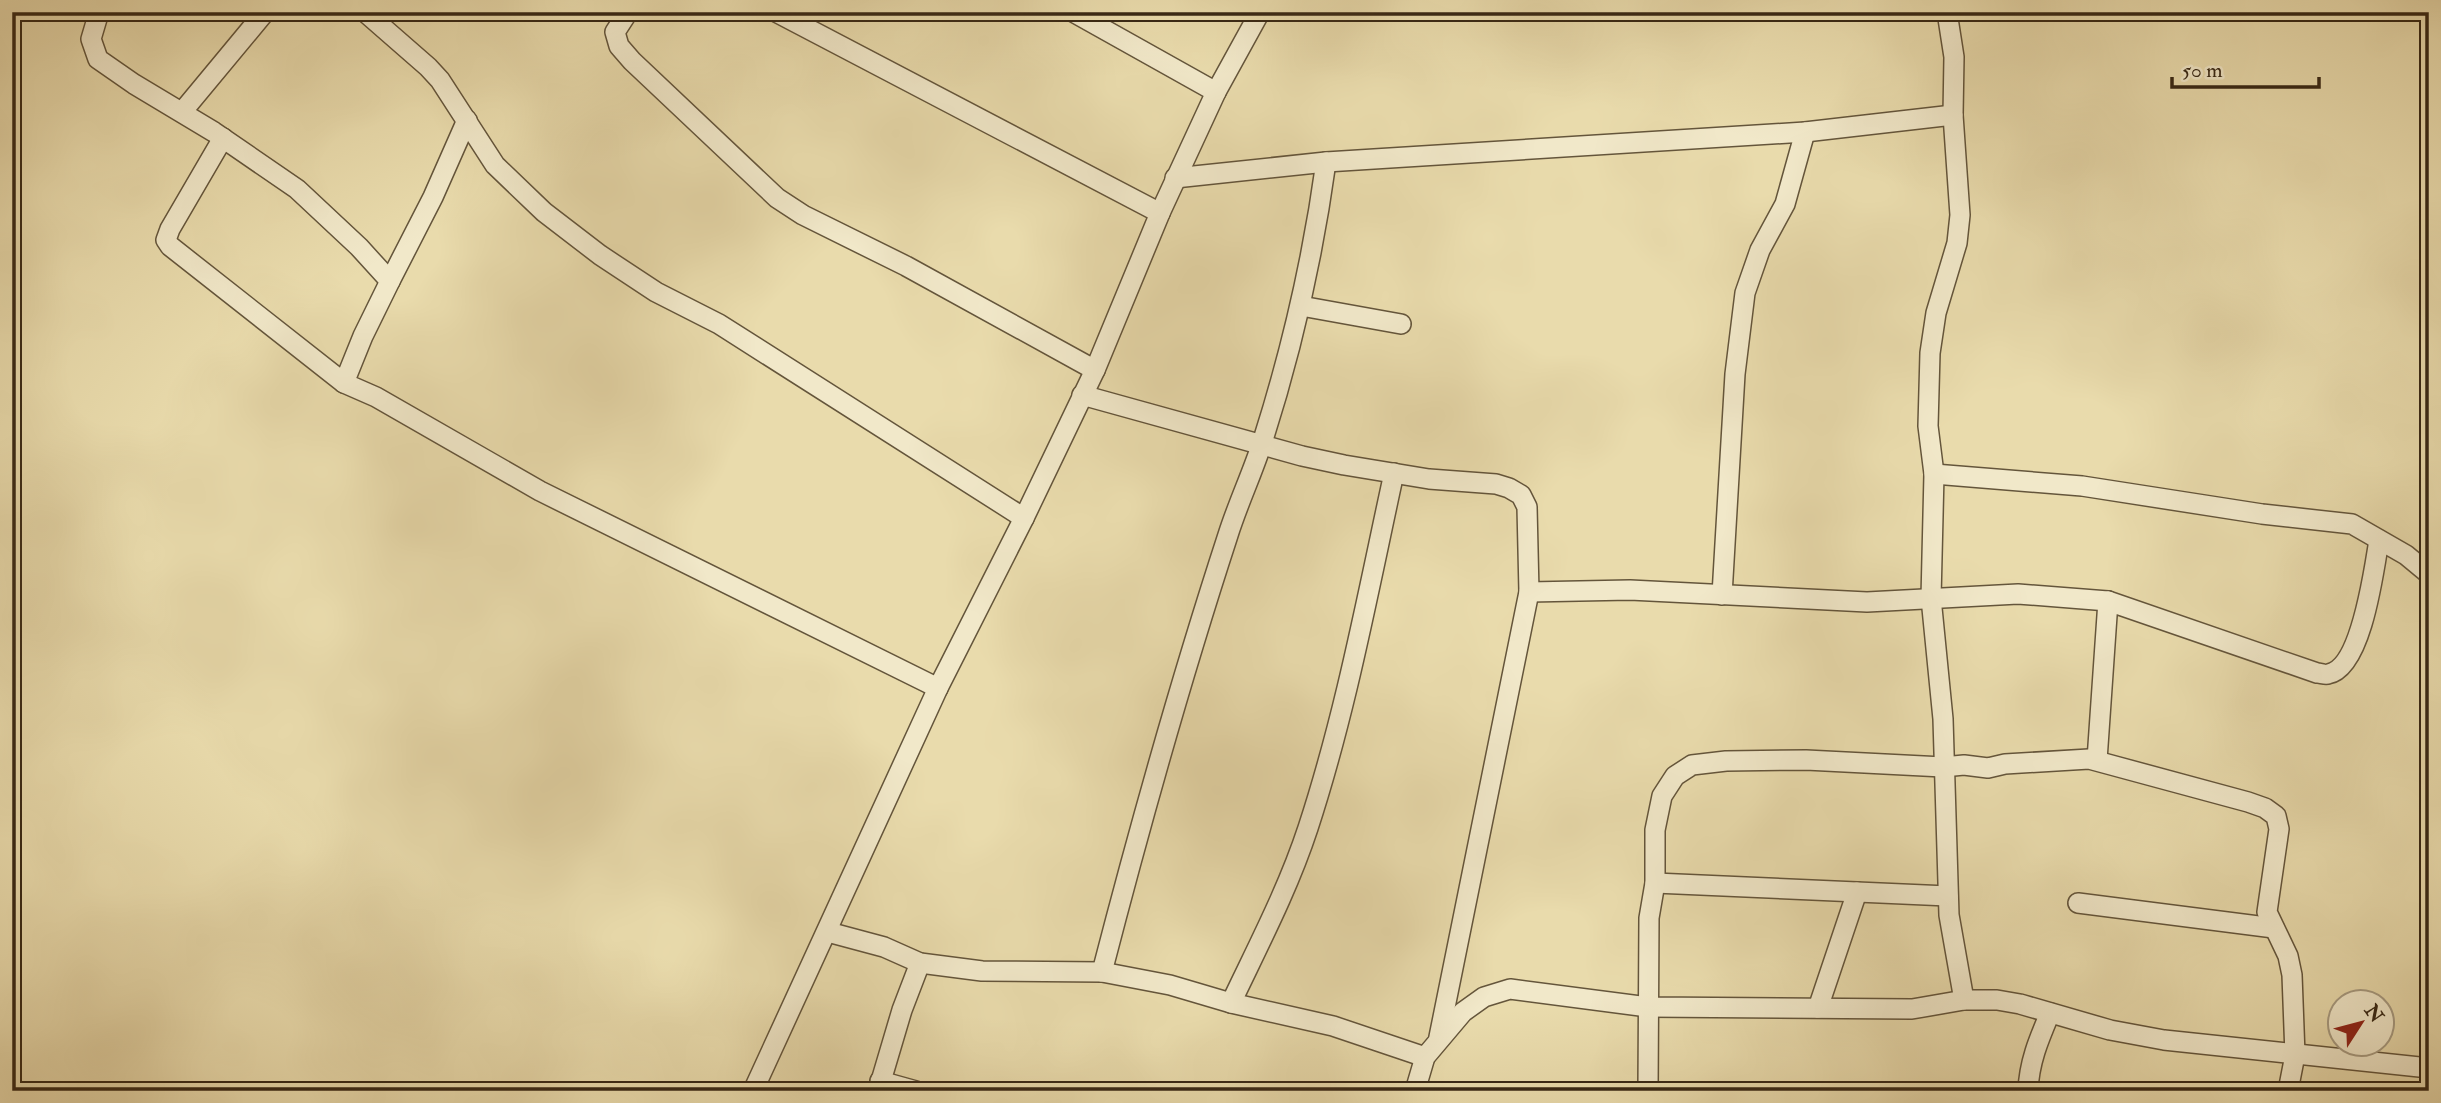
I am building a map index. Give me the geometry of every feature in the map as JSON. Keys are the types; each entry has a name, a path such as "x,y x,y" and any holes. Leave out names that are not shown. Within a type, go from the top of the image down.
{"street":[{"path":"99,12 91,39 98,59 223,138 297,189 359,247 390,281"},
{"path":"182,112 265,12"},
{"path":"365,12 428,67 467,120 495,165 523,194 600,255 656,292 719,324 1024,518"},
{"path":"628,12 615,32 619,46 777,198 803,215 906,266 1095,370"},
{"path":"776,12 1160,213"},
{"path":"1073,12 1216,92"},
{"path":"753,1091 938,688 1095,370 1175,178 1216,92 1260,12"},
{"path":"1947,12 1954,57 1953,115 1960,215 1957,243 1936,313 1930,353 1928,426 1934,474 1931,598 1941,693 1948,896 1964,1000"},
{"path":"1175,178 1326,162 1805,132 1953,115"},
{"path":"344,383 363,336 433,197 467,120"},
{"path":"1722,595 1735,374 1745,293 1760,250 1785,204 1805,132"},
{"path":"223,138 166,240 170,246 344,383 376,397 540,491 938,688"},
{"path":"1102,972 1174,708 1228,532 1262,444 1301,306 1326,162"},
{"path":"1301,306 1401,324"},
{"path":"1083,395 1302,456 1394,473 1496,484 1521,495 1527,507 1529,592 1439,1038"},
{"path":"1231,1003 1283,891 1307,831 1332,751 1394,473"},
{"path":"1934,474 2082,486 2262,514 2346,523 2406,555 2429,574"},
{"path":"1529,592 1630,590 1867,602 2018,594 2108,601 2318,673 2329,674 2341,667 2358,641 2379,540"},
{"path":"2097,760 2108,601"},
{"path":"1648,1091 1649,918 1655,883 1655,830 1662,796 1675,776 1692,765 1726,761 1806,760 1988,768 2019,763 2097,760 2265,808 2276,816 2279,829 2267,912 2291,963 2295,1055 2288,1091"},
{"path":"1655,883 1948,896"},
{"path":"1818,1008 1857,892"},
{"path":"2078,903 2274,928"},
{"path":"828,932 884,947 920,963 982,971 1102,972 1170,985 1231,1003 1333,1026 1425,1057"},
{"path":"916,1091 879,1086 902,1010 920,963"},
{"path":"1415,1091 1425,1057 1463,1012 1484,998 1510,989 1648,1007 1912,1009 1964,1000 1997,1000 2110,1030 2164,1040 2429,1068"},
{"path":"2028,1091 2029,1070 2034,1052 2050,1013"}]}
